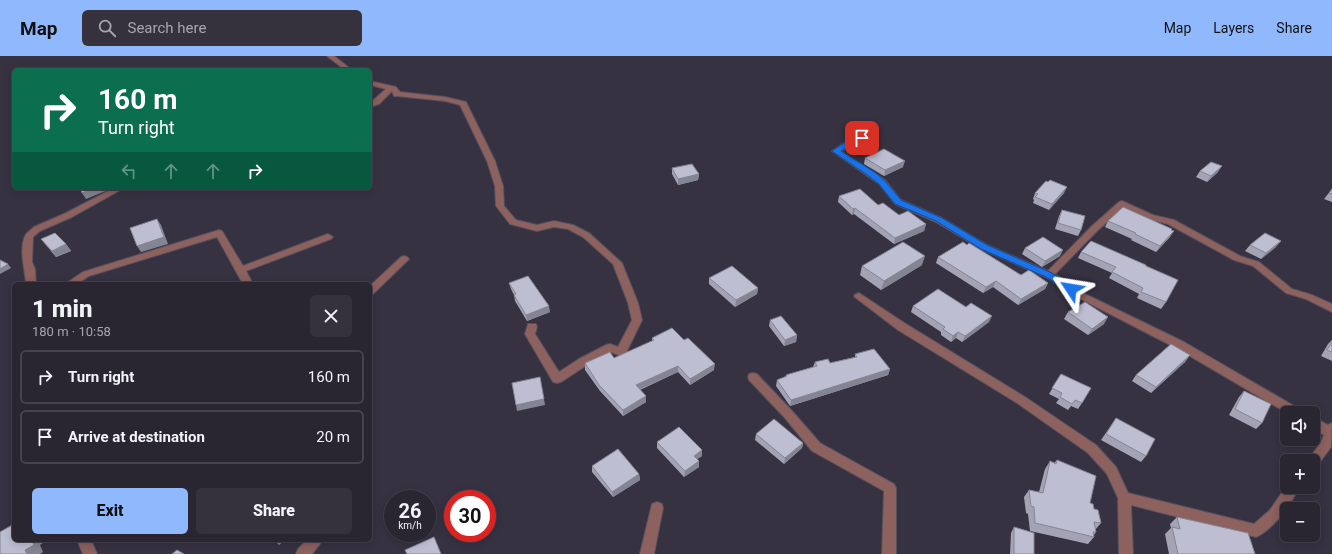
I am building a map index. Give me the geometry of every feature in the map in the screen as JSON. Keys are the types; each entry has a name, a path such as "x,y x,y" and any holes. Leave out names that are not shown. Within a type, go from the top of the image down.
{"street":[{"path":"330,56 346,68"},
{"path":"372,84 394,88"},
{"path":"372,104 380,100 387,91 394,88"},
{"path":"394,88 397,94 445,99 463,104 491,161 499,186 500,206 513,222 537,228 554,224 570,227 586,235 617,263 633,303 637,320 621,352 610,348 583,362 557,379 530,334 532,327"},
{"path":"872,135 853,141 836,151 882,182 898,202 939,220 984,247 1049,275 1082,296 1180,345 1285,406"},
{"path":"31,282 30,269 27,262 29,236 37,229 116,190"},
{"path":"79,209 110,198 123,190"},
{"path":"1049,275 1095,228 1122,204 1150,217 1171,222 1237,258 1256,264 1289,291 1309,297 1332,308"},
{"path":"73,282 86,274 219,233 247,282"},
{"path":"241,270 328,237"},
{"path":"372,290 404,259"},
{"path":"859,296 902,327 1021,400 1052,423 1092,449 1112,471 1124,498 1126,554"},
{"path":"752,377 816,447 890,488 889,554"},
{"path":"1319,454 1325,447 1331,430 1320,425"},
{"path":"1124,498 1256,531 1275,514 1289,494"},
{"path":"647,554 657,508"},
{"path":"85,542 90,554"},
{"path":"303,554 314,542"}],"building":[{"path":"884,149 905,161 885,170 865,158"},
{"path":"1211,162 1222,166 1211,176 1200,171"},
{"path":"692,164 699,174 678,179 672,168"},
{"path":"1050,180 1067,187 1052,204 1035,197 1038,194 1035,193 1046,181 1048,182"},
{"path":"860,189 878,205 883,203 899,215 908,211 926,224 895,238 855,208 853,209 839,196"},
{"path":"81,190 89,190 82,193"},
{"path":"1123,207 1174,231 1160,246 1135,234 1136,233 1108,221"},
{"path":"1062,210 1085,216 1081,230 1058,223"},
{"path":"157,219 164,237 137,246 130,228"},
{"path":"55,233 66,244 52,251 41,239"},
{"path":"1265,233 1281,241 1266,253 1250,245"},
{"path":"1043,237 1063,250 1045,261 1025,248"},
{"path":"1091,241 1178,280 1166,302 1141,292 1143,288 1112,272 1116,267 1081,252"},
{"path":"903,242 925,256 884,281 862,266"},
{"path":"963,242 967,245 969,243 1021,275 1029,270 1048,283 1021,299 996,281 986,287 938,257"},
{"path":"0,260 8,264 0,269"},
{"path":"732,266 758,288 736,300 709,278"},
{"path":"528,276 549,306 526,315 514,295 516,294 509,283"},
{"path":"938,289 966,307 971,303 992,316 965,336 958,332 953,336 943,329 945,327 913,306"},
{"path":"1085,302 1108,317 1092,329 1068,312"},
{"path":"781,316 797,335 785,340 770,320"},
{"path":"672,328 684,340 688,338 715,364 690,379 678,366 636,385 646,396 623,410 599,385 585,363 610,352 614,358 654,340 652,338"},
{"path":"1332,342 1332,352 1327,350"},
{"path":"1171,344 1190,355 1156,387 1136,375"},
{"path":"874,349 890,369 791,400 777,380 787,376 786,375 817,366 815,362 828,359 830,363 857,357 855,354"},
{"path":"1061,374 1091,388 1082,403 1075,400 1072,404 1060,397 1062,393 1052,388"},
{"path":"540,377 544,399 516,405 512,383"},
{"path":"1244,391 1271,404 1262,423 1235,409"},
{"path":"1116,418 1155,439 1146,456 1106,434"},
{"path":"774,419 803,443 785,458 756,434"},
{"path":"679,427 702,450 694,456 699,461 685,471 657,442"},
{"path":"618,449 639,474 612,492 592,466"},
{"path":"1057,460 1096,476 1090,503 1093,504 1094,509 1098,510 1101,523 1094,522 1096,532 1093,532 1094,537 1035,523 1034,507 1031,506 1029,490 1043,493 1050,461 1056,464"},
{"path":"1177,517 1248,533 1255,554 1178,554 1172,527 1180,529"},
{"path":"12,525 12,542 33,542 34,545 25,550 27,554 0,554 0,532"},
{"path":"1014,527 1034,533 1034,554 1014,554"},
{"path":"423,542 436,542 441,554 407,554 405,550"},
{"path":"177,550 184,554 172,554"}],"route":[{"path":"862,138 853,141 836,151 882,182 898,202 939,220 984,247 1049,275 1071,289"}]}
